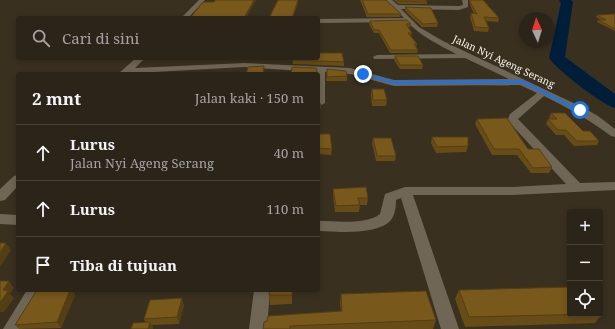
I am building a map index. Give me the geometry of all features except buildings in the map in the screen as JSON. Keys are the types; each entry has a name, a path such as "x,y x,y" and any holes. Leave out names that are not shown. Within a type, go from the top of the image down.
{"street":[{"path":"186,16 202,0"},
{"name":"Jalan Nyi Ageng Serang","path":"389,0 426,34 466,56 544,92 594,118 615,134"},
{"path":"395,7 459,8 466,6 465,0"},
{"path":"320,21 409,20"},
{"path":"377,57 466,56"},
{"path":"125,72 139,60"},
{"path":"282,70 284,60"},
{"path":"137,72 216,66 282,70 321,69 357,73 394,83 522,82"},
{"path":"320,103 321,69"},
{"path":"544,92 514,116 514,122 577,188"},
{"path":"0,198 16,181"},
{"path":"320,226 351,225 381,221 386,217 390,197 406,191 512,191 615,186"},
{"path":"406,191 450,329"},
{"path":"0,219 16,220"},
{"path":"12,329 35,292"},
{"path":"258,329 262,292"}],"waterway":[{"path":"565,0 567,2 557,58 599,92 615,102"}],"route":[{"path":"363,74 394,83 522,82 580,110"}]}
